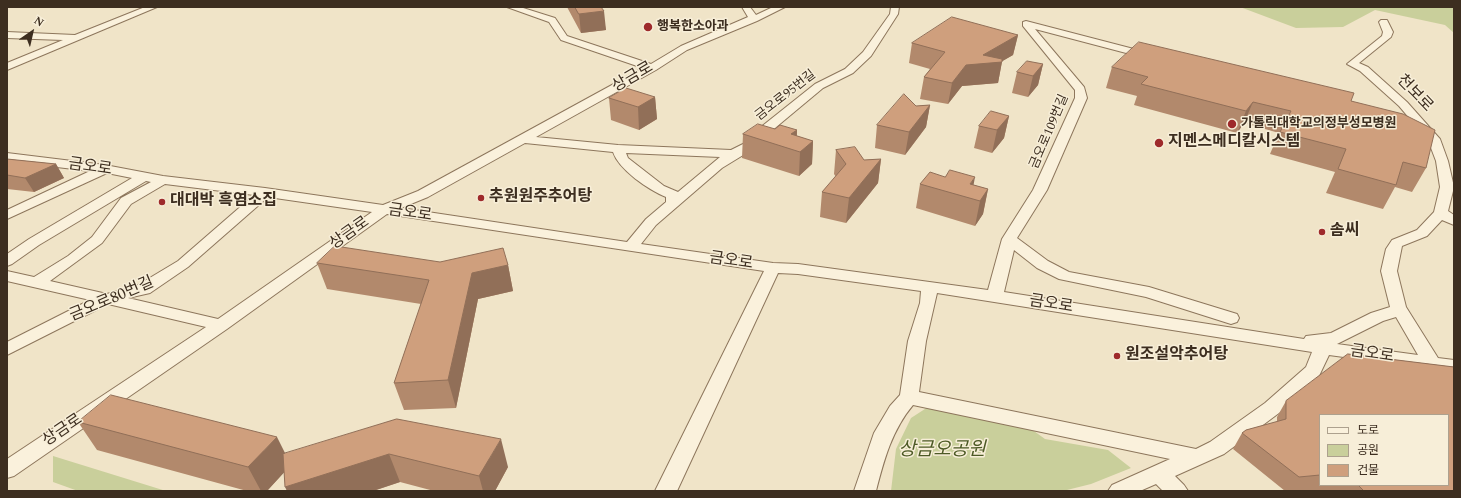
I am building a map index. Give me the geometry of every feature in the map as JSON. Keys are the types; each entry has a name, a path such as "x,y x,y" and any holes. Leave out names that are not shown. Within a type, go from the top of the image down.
{"street":[{"path":"7,67 153,7"},
{"path":"511,7 552,20 564,38 652,68"},
{"path":"746,7 754,19"},
{"name":"상금로","path":"7,470 221,324 384,210 423,194 652,68 684,48 781,7"},
{"name":"금오로95번길","path":"630,248 652,222 733,154 749,146 819,86 854,67 867,54 894,14 895,7"},
{"name":"천보로","path":"1384,22 1388,32 1386,37 1352,64 1364,69 1403,104 1434,140 1450,176 1447,187 1447,217"},
{"name":"금오로109번길","path":"995,296 1009,239 1040,190 1075,111 1080,104 1080,89 1026,24 1157,58"},
{"path":"7,35 78,38"},
{"path":"523,139 618,149 733,154"},
{"path":"618,149 622,160 659,190 673,195 673,203"},
{"name":"금오로","path":"7,157 105,169 163,180 265,192 630,248 995,296 1323,348 1454,366"},
{"path":"7,215 105,169"},
{"path":"7,261 34,242 143,177"},
{"path":"38,282 73,259 97,240 114,215 126,201 163,180"},
{"name":"금오로80번길","path":"7,350 106,299 144,288 183,264 265,192"},
{"path":"1433,364 1399,310 1389,271 1393,248 1397,242 1422,233 1447,217"},
{"path":"1009,239 1032,258 1055,272 1065,276 1149,292 1231,318"},
{"path":"666,491 773,268"},
{"path":"7,276 221,324"},
{"path":"865,491 875,456 884,433 893,417 909,397 917,341 928,303 930,287"},
{"path":"1288,342 1334,339 1377,317 1399,310"},
{"path":"1119,491 1217,448 1272,408 1313,371 1323,348"},
{"path":"909,397 1197,457"},
{"path":"1159,473 1177,491"}],"green space":[{"path":"1240,7 1454,7 1454,33 1445,25 1375,10 1343,27 1296,28"},
{"name":"상금오공원","path":"928,407 1027,426 1045,439 1108,450 1131,468 1091,484 1063,491 891,491 896,449 911,418"},
{"path":"53,456 166,491 78,491 53,482"}],"building":[{"path":"575,7 601,7 604,11 579,14"},
{"path":"952,17 1018,35 983,55 1002,59 1002,62 966,65 952,83 924,77 945,52 912,43"},
{"path":"1139,42 1354,93 1351,101 1403,114 1435,130 1426,168 1403,162 1396,185 1338,169 1346,149 1280,132 1291,111 1253,102 1246,111 1141,84 1148,77 1112,67"},
{"path":"1027,61 1043,64 1033,76 1017,72"},
{"path":"626,88 655,97 638,107 609,98"},
{"path":"904,94 916,106 930,105 909,132 877,125"},
{"path":"991,111 1009,116 997,130 979,126"},
{"path":"758,124 775,129 780,125 797,130 791,134 813,141 800,152 743,134"},
{"path":"855,147 864,160 881,159 849,198 822,192 846,164 836,150"},
{"path":"7,159 56,164 25,178 7,175"},
{"path":"950,170 975,177 970,184 988,189 980,201 920,184 930,172 945,177"},
{"path":"335,246 440,262 503,248 508,265 472,273 448,380 394,383 429,280 317,263"},
{"path":"1348,354 1454,367 1454,491 1364,491 1359,486 1449,486 1449,414 1319,414 1319,475 1299,477 1242,433 1246,430 1286,419 1286,401"},
{"path":"111,395 277,437 248,467 78,422"},
{"path":"397,419 501,439 479,476 389,454 285,487 283,454"}],"place":[{"name":"행복한소아과","path":"648,27"},
{"name":"가톨릭대학교의정부성모병원","path":"1232,124"},
{"name":"지멘스메디칼시스템","path":"1159,143"},
{"name":"추원원주추어탕","path":"481,198"},
{"name":"대대박 흑염소집","path":"162,202"},
{"name":"솜씨","path":"1322,232"},
{"name":"원조설악추어탕","path":"1117,356"}]}
